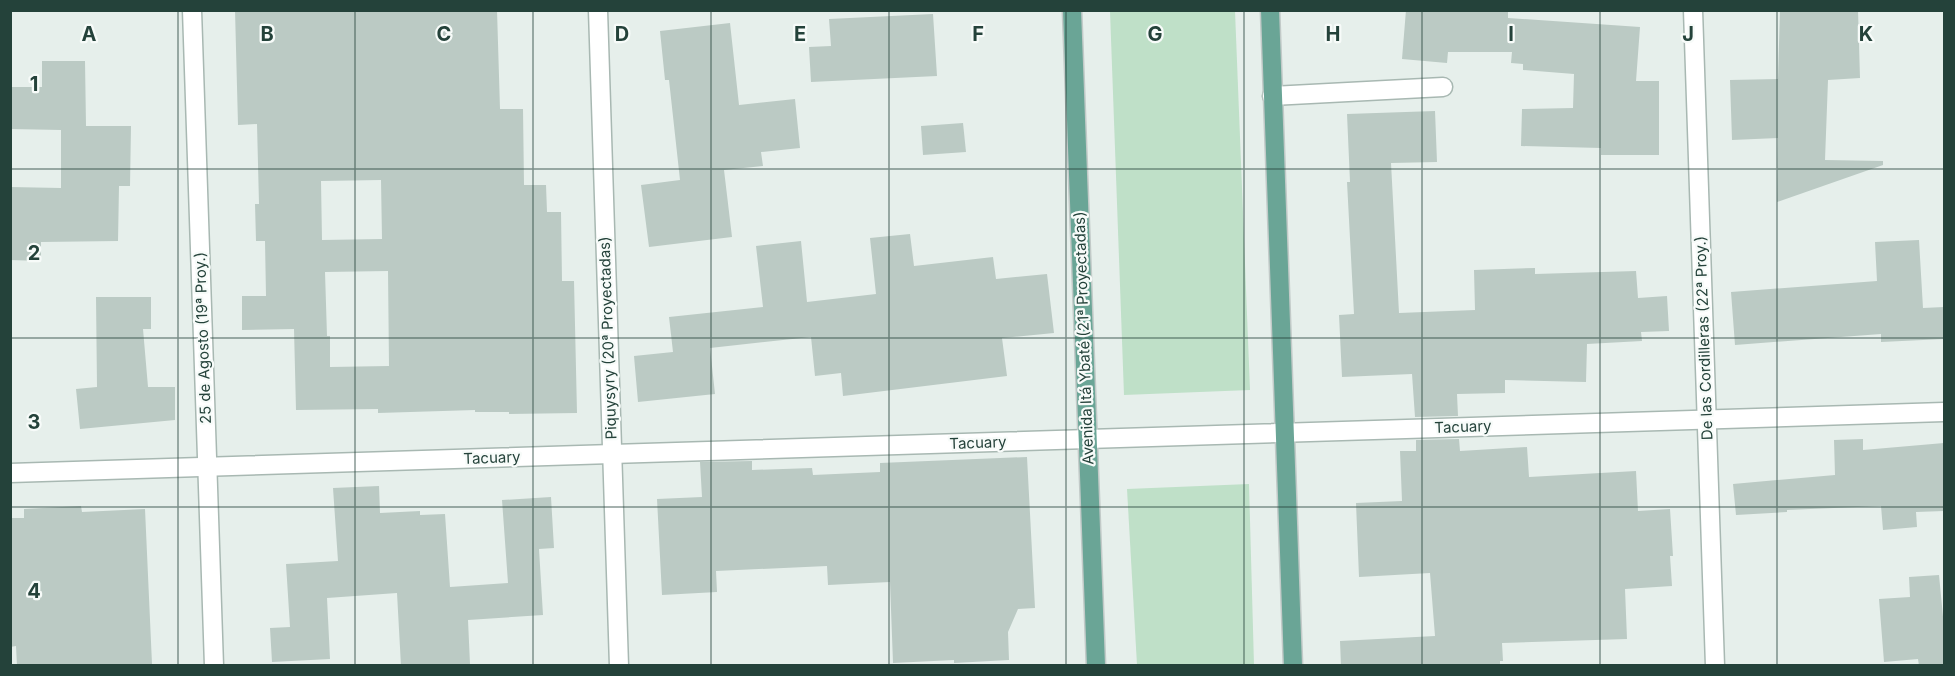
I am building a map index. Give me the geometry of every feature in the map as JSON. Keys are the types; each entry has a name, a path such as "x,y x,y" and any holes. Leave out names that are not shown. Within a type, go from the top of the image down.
{"main road":[{"name":"Avenida Itá Ybaté (21ª Proyectadas)","path":"1072,10 1096,666"},
{"path":"1269,10 1293,666"}],"street":[{"name":"25 de Agosto (19ª Proy.)","path":"192,10 214,666"},
{"name":"Piquysyry (20ª Proyectadas)","path":"598,10 619,666"},
{"name":"De las Cordilleras (22ª Proy.)","path":"1693,10 1715,666"},
{"path":"1272,96 1443,87"},
{"name":"Tacuary","path":"10,472 1944,412"}],"green space":[{"path":"1110,11 1235,11 1250,390 1124,395"},
{"path":"1249,484 1254,665 1137,665 1127,489"}],"building":[{"path":"235,10 497,10 500,109 523,109 524,185 546,185 547,212 561,212 562,281 574,281 577,413 509,414 509,412 475,412 475,410 378,413 378,409 296,410 294,329 242,330 242,296 266,296 265,241 256,241 255,204 259,204 257,124 238,125","holes":["381,180 382,239 322,240 321,181","388,271 389,366 330,367 325,272"]},
{"path":"1406,10 1508,10 1508,18 1640,27 1636,81 1659,81 1659,155 1601,155 1601,148 1521,146 1522,109 1573,108 1574,74 1523,70 1523,64 1511,63 1512,52 1448,52 1447,63 1402,59"},
{"path":"1780,10 1858,10 1860,78 1828,80 1825,160 1883,161 1883,165 1777,202 1778,138 1732,140 1730,80 1778,79"},
{"path":"933,14 937,76 811,82 809,47 831,46 829,19"},
{"path":"730,23 739,105 795,99 800,148 761,152 763,166 724,170 732,237 649,247 641,185 680,180 669,80 665,80 660,31"},
{"path":"42,61 85,61 86,126 131,126 130,186 119,186 118,241 41,242 41,261 10,260 10,187 61,188 61,130 10,129 10,87 42,87"},
{"path":"1435,111 1437,162 1391,163 1399,313 1475,310 1474,270 1535,268 1535,274 1636,271 1638,298 1667,296 1669,331 1641,332 1642,341 1587,344 1586,382 1505,380 1505,393 1457,394 1458,416 1415,417 1412,374 1342,377 1339,315 1354,314 1347,182 1350,182 1347,114"},
{"path":"963,123 966,152 923,155 921,126"},
{"path":"910,234 914,266 993,257 996,279 1047,274 1054,333 1002,338 1007,376 843,396 841,373 815,376 811,337 710,348 715,394 638,402 634,356 673,352 669,317 763,307 756,246 801,241 807,302 876,294 870,238"},
{"path":"1919,240 1923,308 1944,307 1944,339 1881,342 1881,334 1735,345 1731,292 1877,281 1875,242"},
{"path":"96,297 151,297 151,329 143,329 148,387 175,387 175,420 80,429 76,389 97,387"},
{"path":"1459,439 1460,451 1527,447 1529,477 1636,471 1638,511 1670,509 1672,586 1625,589 1627,639 1502,643 1503,661 1500,661 1500,666 1341,666 1340,641 1435,636 1430,573 1359,577 1356,503 1402,501 1400,451 1416,451 1416,440"},
{"path":"1863,439 1863,450 1944,443 1944,511 1916,512 1917,527 1883,530 1881,506 1787,510 1787,512 1736,515 1733,484 1835,475 1834,440"},
{"path":"1027,457 1035,608 1018,609 1008,632 1009,660 893,663 890,582 828,585 827,566 716,571 717,592 662,595 657,499 702,497 700,462 752,461 752,470 812,468 813,475 880,472 880,463"},
{"path":"379,486 380,513 420,511 420,515 445,514 450,587 508,583 502,500 551,497 554,548 539,549 543,615 468,620 470,664 401,666 397,593 327,598 330,659 272,662 270,628 290,627 286,564 338,561 333,488"},
{"path":"81,506 82,512 145,509 152,664 145,664 145,666 17,666 16,646 10,647 10,518 24,518 24,509"},
{"path":"1939,575 1944,627 1944,666 1919,666 1918,659 1884,662 1879,599 1910,597 1909,577"}]}
